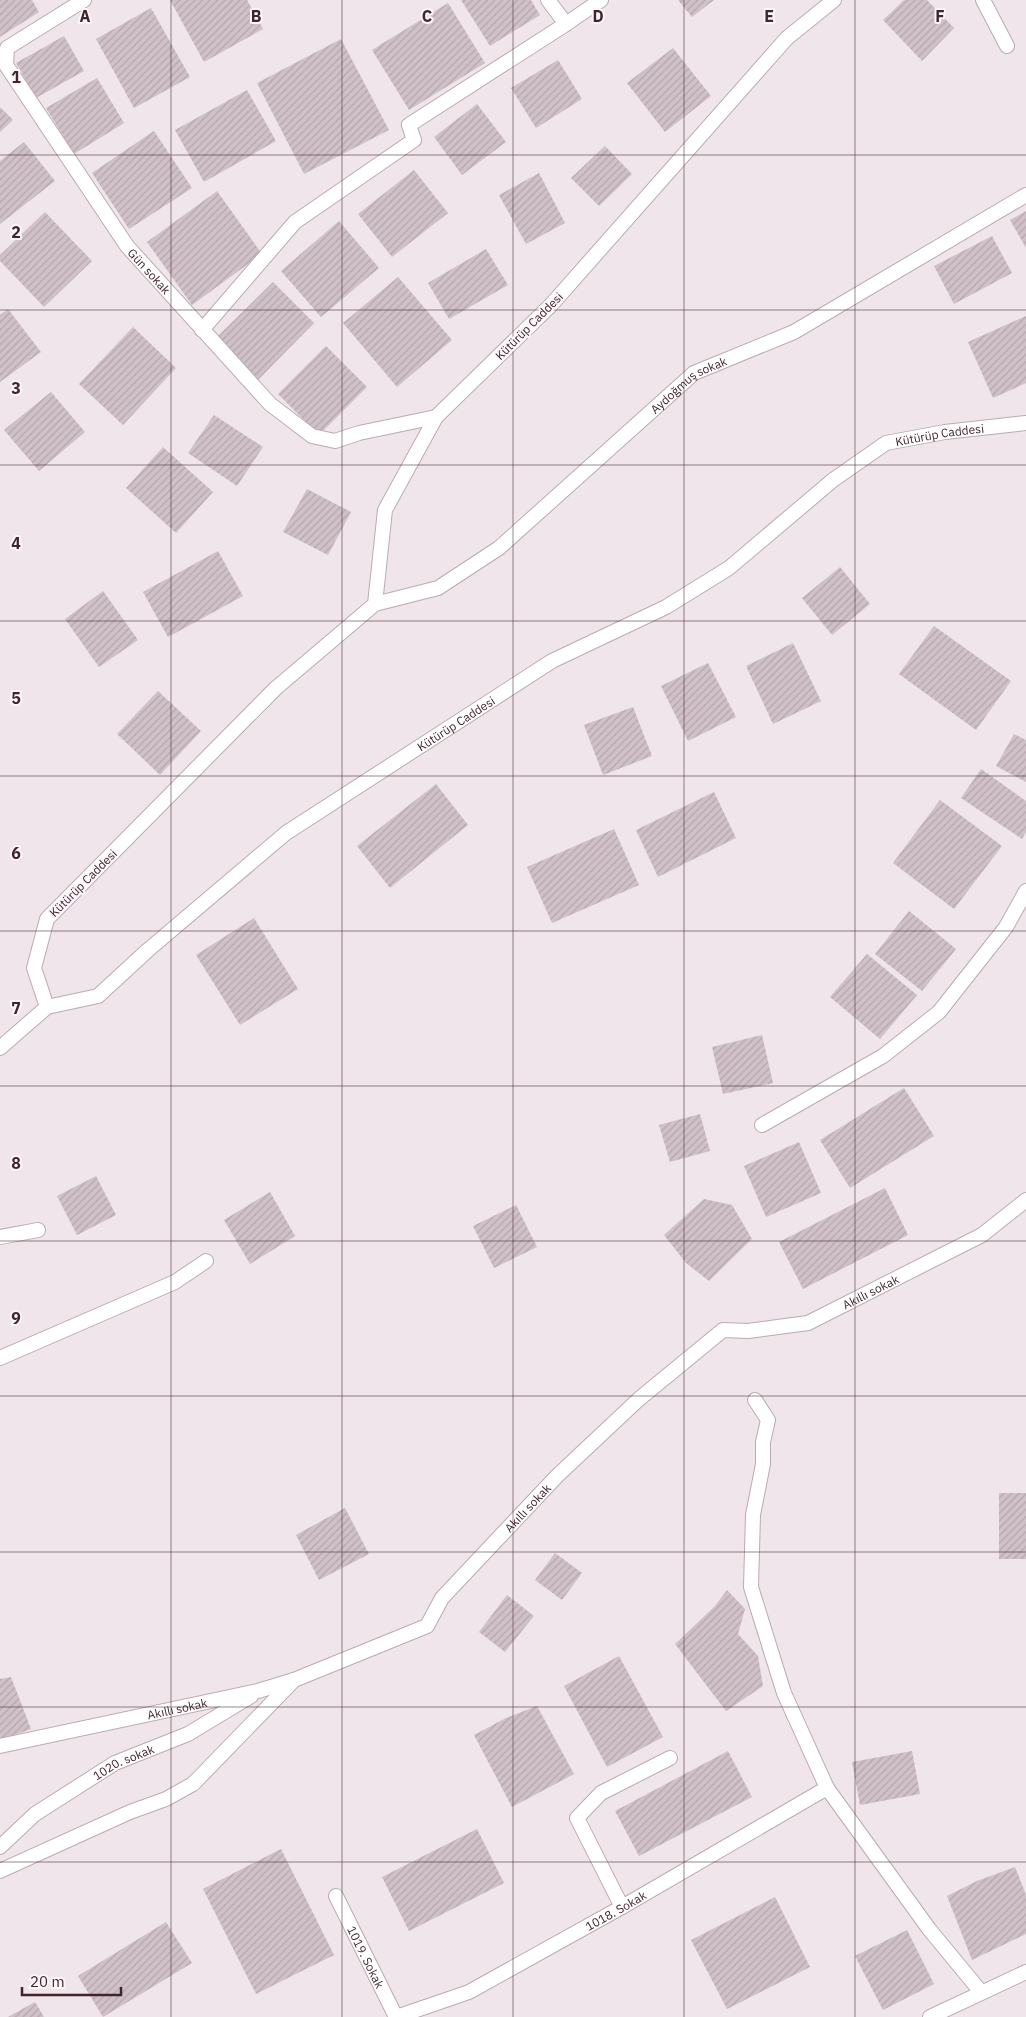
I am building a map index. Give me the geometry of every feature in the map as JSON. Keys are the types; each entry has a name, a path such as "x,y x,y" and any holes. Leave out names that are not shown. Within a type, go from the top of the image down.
{"street":[{"name":"Gün sokak","path":"84,0 7,48 6,65 127,246 270,404 312,436 335,441 359,433 436,417"},
{"path":"548,0 566,24"},
{"path":"202,330 295,222 414,140 409,125 601,0"},
{"name":"Kütürüp Caddesi","path":"834,0 787,38 551,305 436,417 385,510 375,604 276,688 47,919 34,968 47,1007 98,996 148,950 286,833 552,661 666,607 730,568 833,480 886,444 945,432 1026,423"},
{"path":"983,0 1008,46"},
{"name":"Aydoğmuş sokak","path":"375,604 438,588 499,548 694,373 794,332 1026,195"},
{"path":"762,1125 883,1056 939,1012 1006,926 1026,890"},
{"path":"0,1048 47,1007"},
{"name":"Akıllı sokak","path":"0,1746 258,1692 294,1680 427,1626 442,1598 557,1476 639,1399 723,1330 748,1331 808,1323 982,1235 1026,1200"},
{"path":"0,1237 38,1230"},
{"path":"0,1358 175,1282 206,1261"},
{"path":"755,1400 768,1420 763,1442 763,1464 753,1515 751,1587 784,1692 827,1788 929,1929 982,1992"},
{"path":"0,1871 130,1812 166,1799 194,1784 294,1680"},
{"name":"1020. sokak","path":"0,1847 35,1814 115,1763 188,1734 258,1692"},
{"path":"622,1907 577,1818 601,1793 670,1758"},
{"name":"1018. Sokak","path":"396,2017 469,1992 622,1907 827,1788"},
{"name":"1019. Sokak","path":"336,1896 396,2017"},
{"path":"930,2017 1026,1972"}],"building":[{"path":"0,0 32,0 39,12 0,37"},
{"path":"170,0 247,0 263,29 204,62"},
{"path":"461,0 531,0 540,15 490,46"},
{"path":"678,0 714,0 692,17"},
{"path":"904,0 927,0 954,28 922,61 883,20"},
{"path":"448,3 485,63 409,110 372,50"},
{"path":"151,8 190,77 134,108 96,39"},
{"path":"64,36 84,71 36,98 16,63"},
{"path":"341,39 389,130 304,174 257,83"},
{"path":"673,48 711,96 665,132 627,83"},
{"path":"558,60 582,99 536,128 511,88"},
{"path":"97,78 124,123 74,154 46,108"},
{"path":"247,90 276,141 204,182 175,130"},
{"path":"477,104 506,142 462,175 434,137"},
{"path":"0,107 13,120 0,132"},
{"path":"154,131 192,188 129,229 92,173"},
{"path":"24,142 55,181 0,224 0,161"},
{"path":"605,146 632,174 599,206 571,178"},
{"path":"414,170 448,213 392,257 358,214"},
{"path":"539,173 565,223 526,244 499,195"},
{"path":"217,191 262,254 192,305 147,242"},
{"path":"1026,211 1026,248 1010,220"},
{"path":"45,212 92,261 44,307 0,261 0,255"},
{"path":"339,221 379,268 321,317 281,271"},
{"path":"992,236 1012,273 954,304 934,266"},
{"path":"486,249 508,285 449,319 428,283"},
{"path":"398,277 452,340 397,387 343,323"},
{"path":"273,282 314,323 258,380 216,338"},
{"path":"8,309 41,352 0,382 0,315"},
{"path":"1026,316 1026,383 993,398 968,342"},
{"path":"133,327 176,368 123,425 79,384"},
{"path":"326,346 367,387 319,435 278,394"},
{"path":"51,392 85,432 39,471 4,430"},
{"path":"214,415 263,447 237,486 188,453"},
{"path":"163,447 213,492 176,533 126,488"},
{"path":"307,489 351,512 328,555 283,532"},
{"path":"218,551 243,596 168,637 143,592"},
{"path":"840,567 870,604 832,635 802,598"},
{"path":"103,591 138,640 99,667 65,619"},
{"path":"934,626 1011,681 976,730 899,674"},
{"path":"793,643 821,701 773,724 746,666"},
{"path":"708,663 736,717 688,741 661,686"},
{"path":"158,691 201,731 160,775 117,734"},
{"path":"633,707 652,756 603,775 584,725"},
{"path":"1014,734 1026,740 1026,782 996,766"},
{"path":"981,769 1026,801 1026,832 1022,839 961,798"},
{"path":"436,784 468,825 390,888 357,846"},
{"path":"714,792 736,838 658,877 636,830"},
{"path":"940,800 1002,846 954,909 893,863"},
{"path":"614,829 639,885 552,923 527,867"},
{"path":"909,911 956,949 922,991 875,954"},
{"path":"254,918 298,989 240,1025 196,955"},
{"path":"867,954 917,995 880,1039 830,997"},
{"path":"762,1035 773,1083 723,1094 712,1047"},
{"path":"904,1088 934,1136 850,1188 820,1140"},
{"path":"700,1114 710,1151 670,1162 659,1125"},
{"path":"799,1142 821,1193 766,1217 744,1166"},
{"path":"96,1176 116,1215 77,1235 57,1196"},
{"path":"885,1188 908,1235 803,1289 779,1242"},
{"path":"270,1192 295,1236 250,1264 224,1220"},
{"path":"704,1199 732,1205 752,1239 709,1281 686,1263 664,1235"},
{"path":"516,1205 537,1247 494,1268 473,1226"},
{"path":"999,1493 1026,1493 1026,1559 999,1559"},
{"path":"345,1508 369,1554 319,1580 296,1535"},
{"path":"555,1553 582,1573 562,1600 535,1580"},
{"path":"727,1590 745,1609 738,1634 758,1656 763,1686 726,1711 675,1644 715,1606"},
{"path":"507,1595 534,1616 505,1652 479,1632"},
{"path":"619,1656 663,1737 607,1767 564,1686"},
{"path":"11,1677 31,1729 0,1740 0,1679"},
{"path":"537,1706 574,1774 512,1807 474,1735 506,1718"},
{"path":"728,1751 752,1797 639,1856 615,1811"},
{"path":"912,1751 920,1794 860,1805 852,1762"},
{"path":"477,1829 504,1883 409,1931 382,1877"},
{"path":"281,1849 334,1955 256,1994 203,1889"},
{"path":"1015,1867 1026,1895 1026,1934 972,1960 947,1896 977,1881"},
{"path":"775,1897 810,1967 727,2009 691,1940"},
{"path":"166,1922 192,1963 103,2017 78,1976"},
{"path":"907,1930 934,1984 883,2010 855,1956"},
{"path":"35,2002 44,2017 8,2017"}]}
